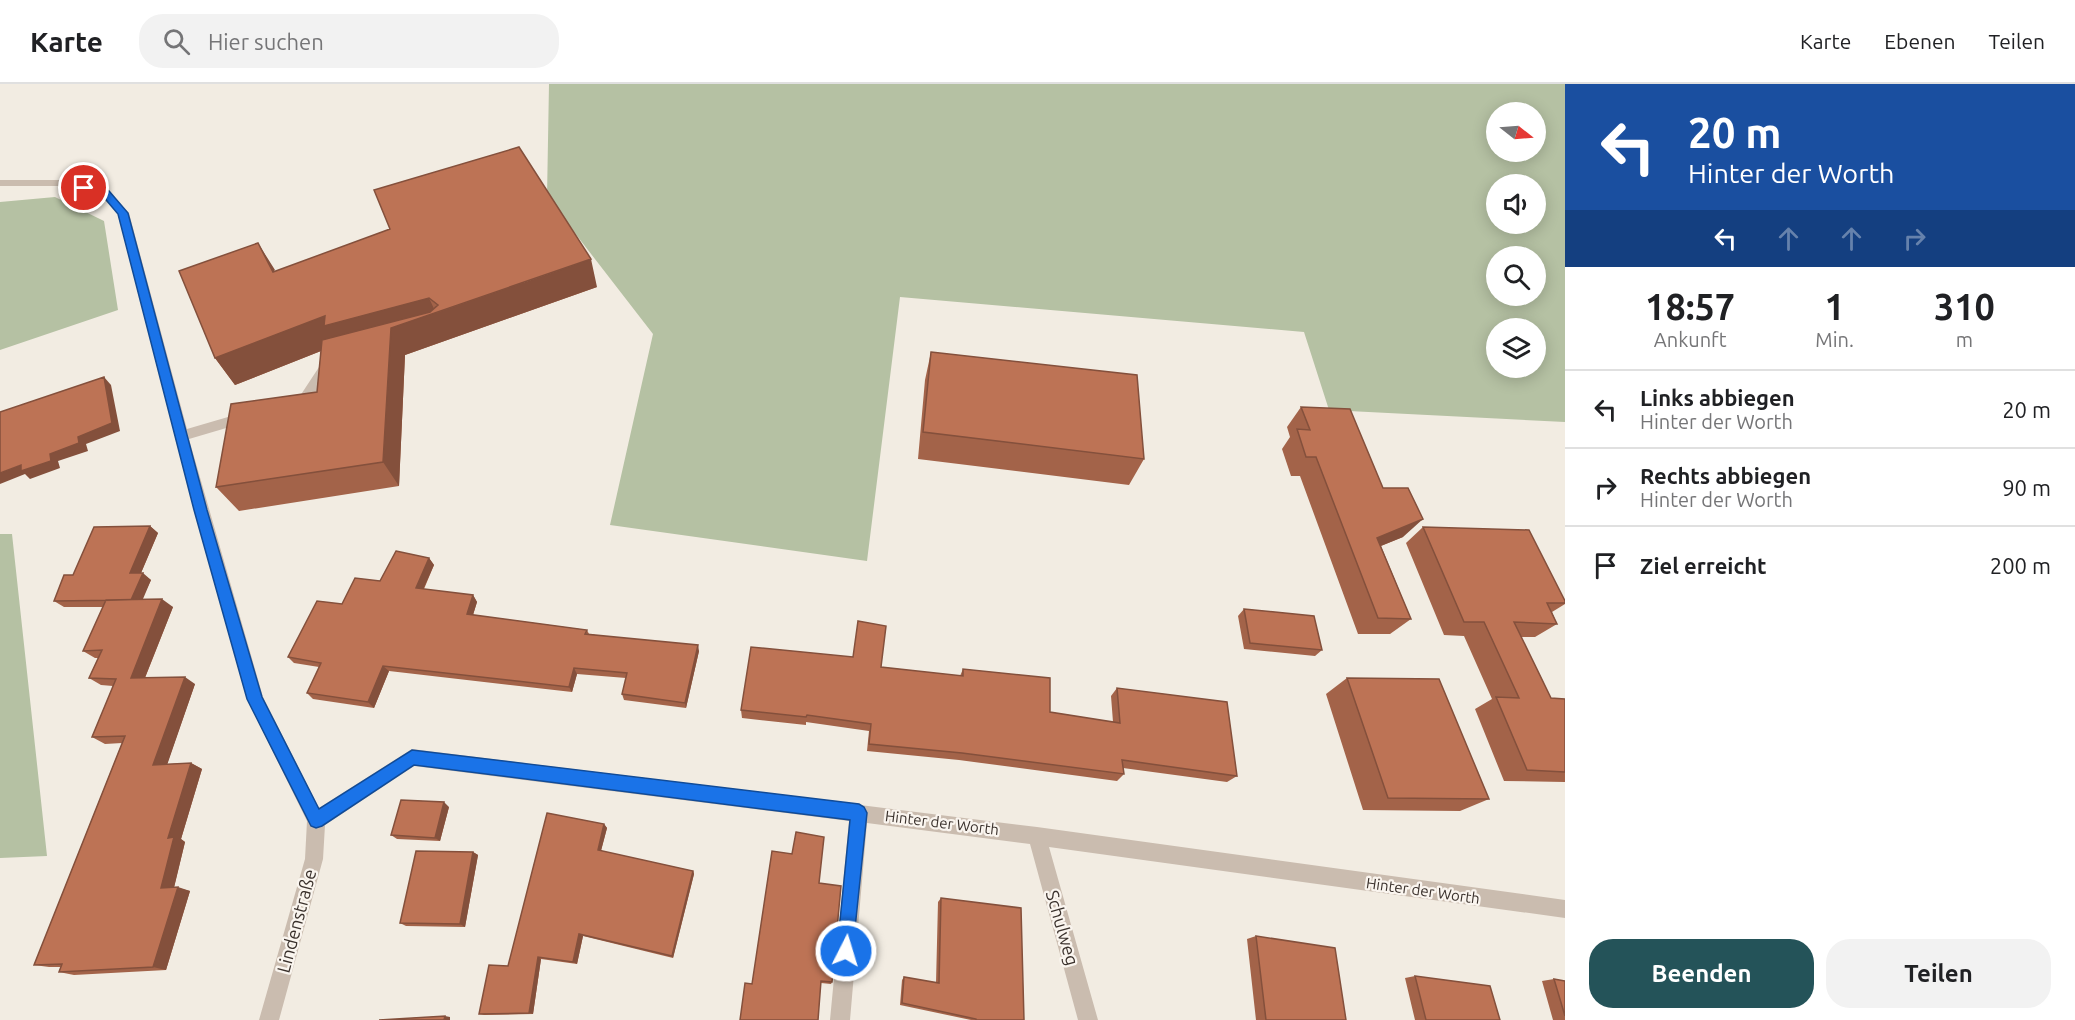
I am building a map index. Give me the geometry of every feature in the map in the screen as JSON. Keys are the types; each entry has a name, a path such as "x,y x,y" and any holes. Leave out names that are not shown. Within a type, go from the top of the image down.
{"street":[{"path":"0,183 62,183 105,193 123,213 255,699 316,820"},
{"path":"283,406 305,400 330,362 340,359"},
{"path":"182,436 261,413"},
{"name":"Hinter der Worth","path":"316,820 412,757 1037,836 1565,909"},
{"path":"840,1020 859,813"},
{"name":"Lindenstraße","path":"268,1019 314,859 316,820"},
{"name":"Schulweg","path":"1037,836 1088,1020"}],"green space":[{"path":"549,84 1565,84 1565,422 1329,410 1304,332 900,297 867,561 610,525 653,334 547,197"},
{"path":"55,197 104,221 118,310 0,350 0,202"},
{"path":"0,534 12,534 47,856 0,858"}],"building":[{"path":"519,147 591,259 391,328 383,462 216,487 231,404 317,392 322,340 430,312 438,305 429,298 324,326 325,316 215,358 179,271 258,243 273,272 390,229 374,190"},
{"path":"931,352 1137,375 1144,459 923,432"},
{"path":"104,377 112,423 78,437 79,443 50,454 51,461 21,471 21,465 0,473 0,412"},
{"path":"1301,407 1350,409 1383,488 1408,488 1423,519 1377,538 1411,619 1378,618 1316,457 1306,457 1297,429 1310,430"},
{"path":"150,526 130,573 143,573 131,600 54,601 64,575 73,575 94,527"},
{"path":"1423,527 1529,530 1565,603 1547,603 1557,624 1514,622 1551,698 1565,699 1565,772 1527,770 1496,697 1519,698 1484,622 1464,622"},
{"path":"396,551 429,558 416,588 473,595 467,614 587,630 585,634 698,645 685,703 622,694 627,673 574,668 569,687 383,666 368,702 307,693 321,663 288,657 317,601 342,604 355,578 380,581"},
{"path":"162,599 131,678 185,677 153,765 191,763 168,838 174,837 161,888 178,887 153,967 59,972 62,964 34,965 125,736 92,737 116,679 89,678 102,650 83,651 106,600"},
{"path":"1244,609 1314,616 1322,650 1250,643"},
{"path":"858,621 886,626 881,667 963,676 963,669 1050,678 1050,712 1120,723 1117,688 1227,702 1237,776 1122,760 1124,774 962,753 869,744 871,724 807,715 806,717 741,710 751,647 853,657"},
{"path":"1347,678 1439,679 1489,799 1388,798"},
{"path":"401,800 444,802 435,838 391,835"},
{"path":"547,813 604,824 598,850 693,871 672,956 579,934 573,962 538,957 529,1013 479,1014 489,965 508,966"},
{"path":"796,832 824,837 819,883 841,886 832,982 821,981 818,1020 740,1020 745,983 752,984 772,851 792,854"},
{"path":"416,851 473,852 460,924 400,923"},
{"path":"941,898 1021,908 1024,1020 976,1020 902,1003 904,977 939,983"},
{"path":"1256,936 1335,948 1346,1020 1266,1020"},
{"path":"1415,976 1490,986 1500,1020 1426,1020"},
{"path":"1554,979 1565,981 1565,1016"},
{"path":"445,1016 444,1020 379,1020"}],"route":[{"path":"84,188 105,193 123,213 201,510 255,699 316,820 412,757 859,813 846,951"}]}
